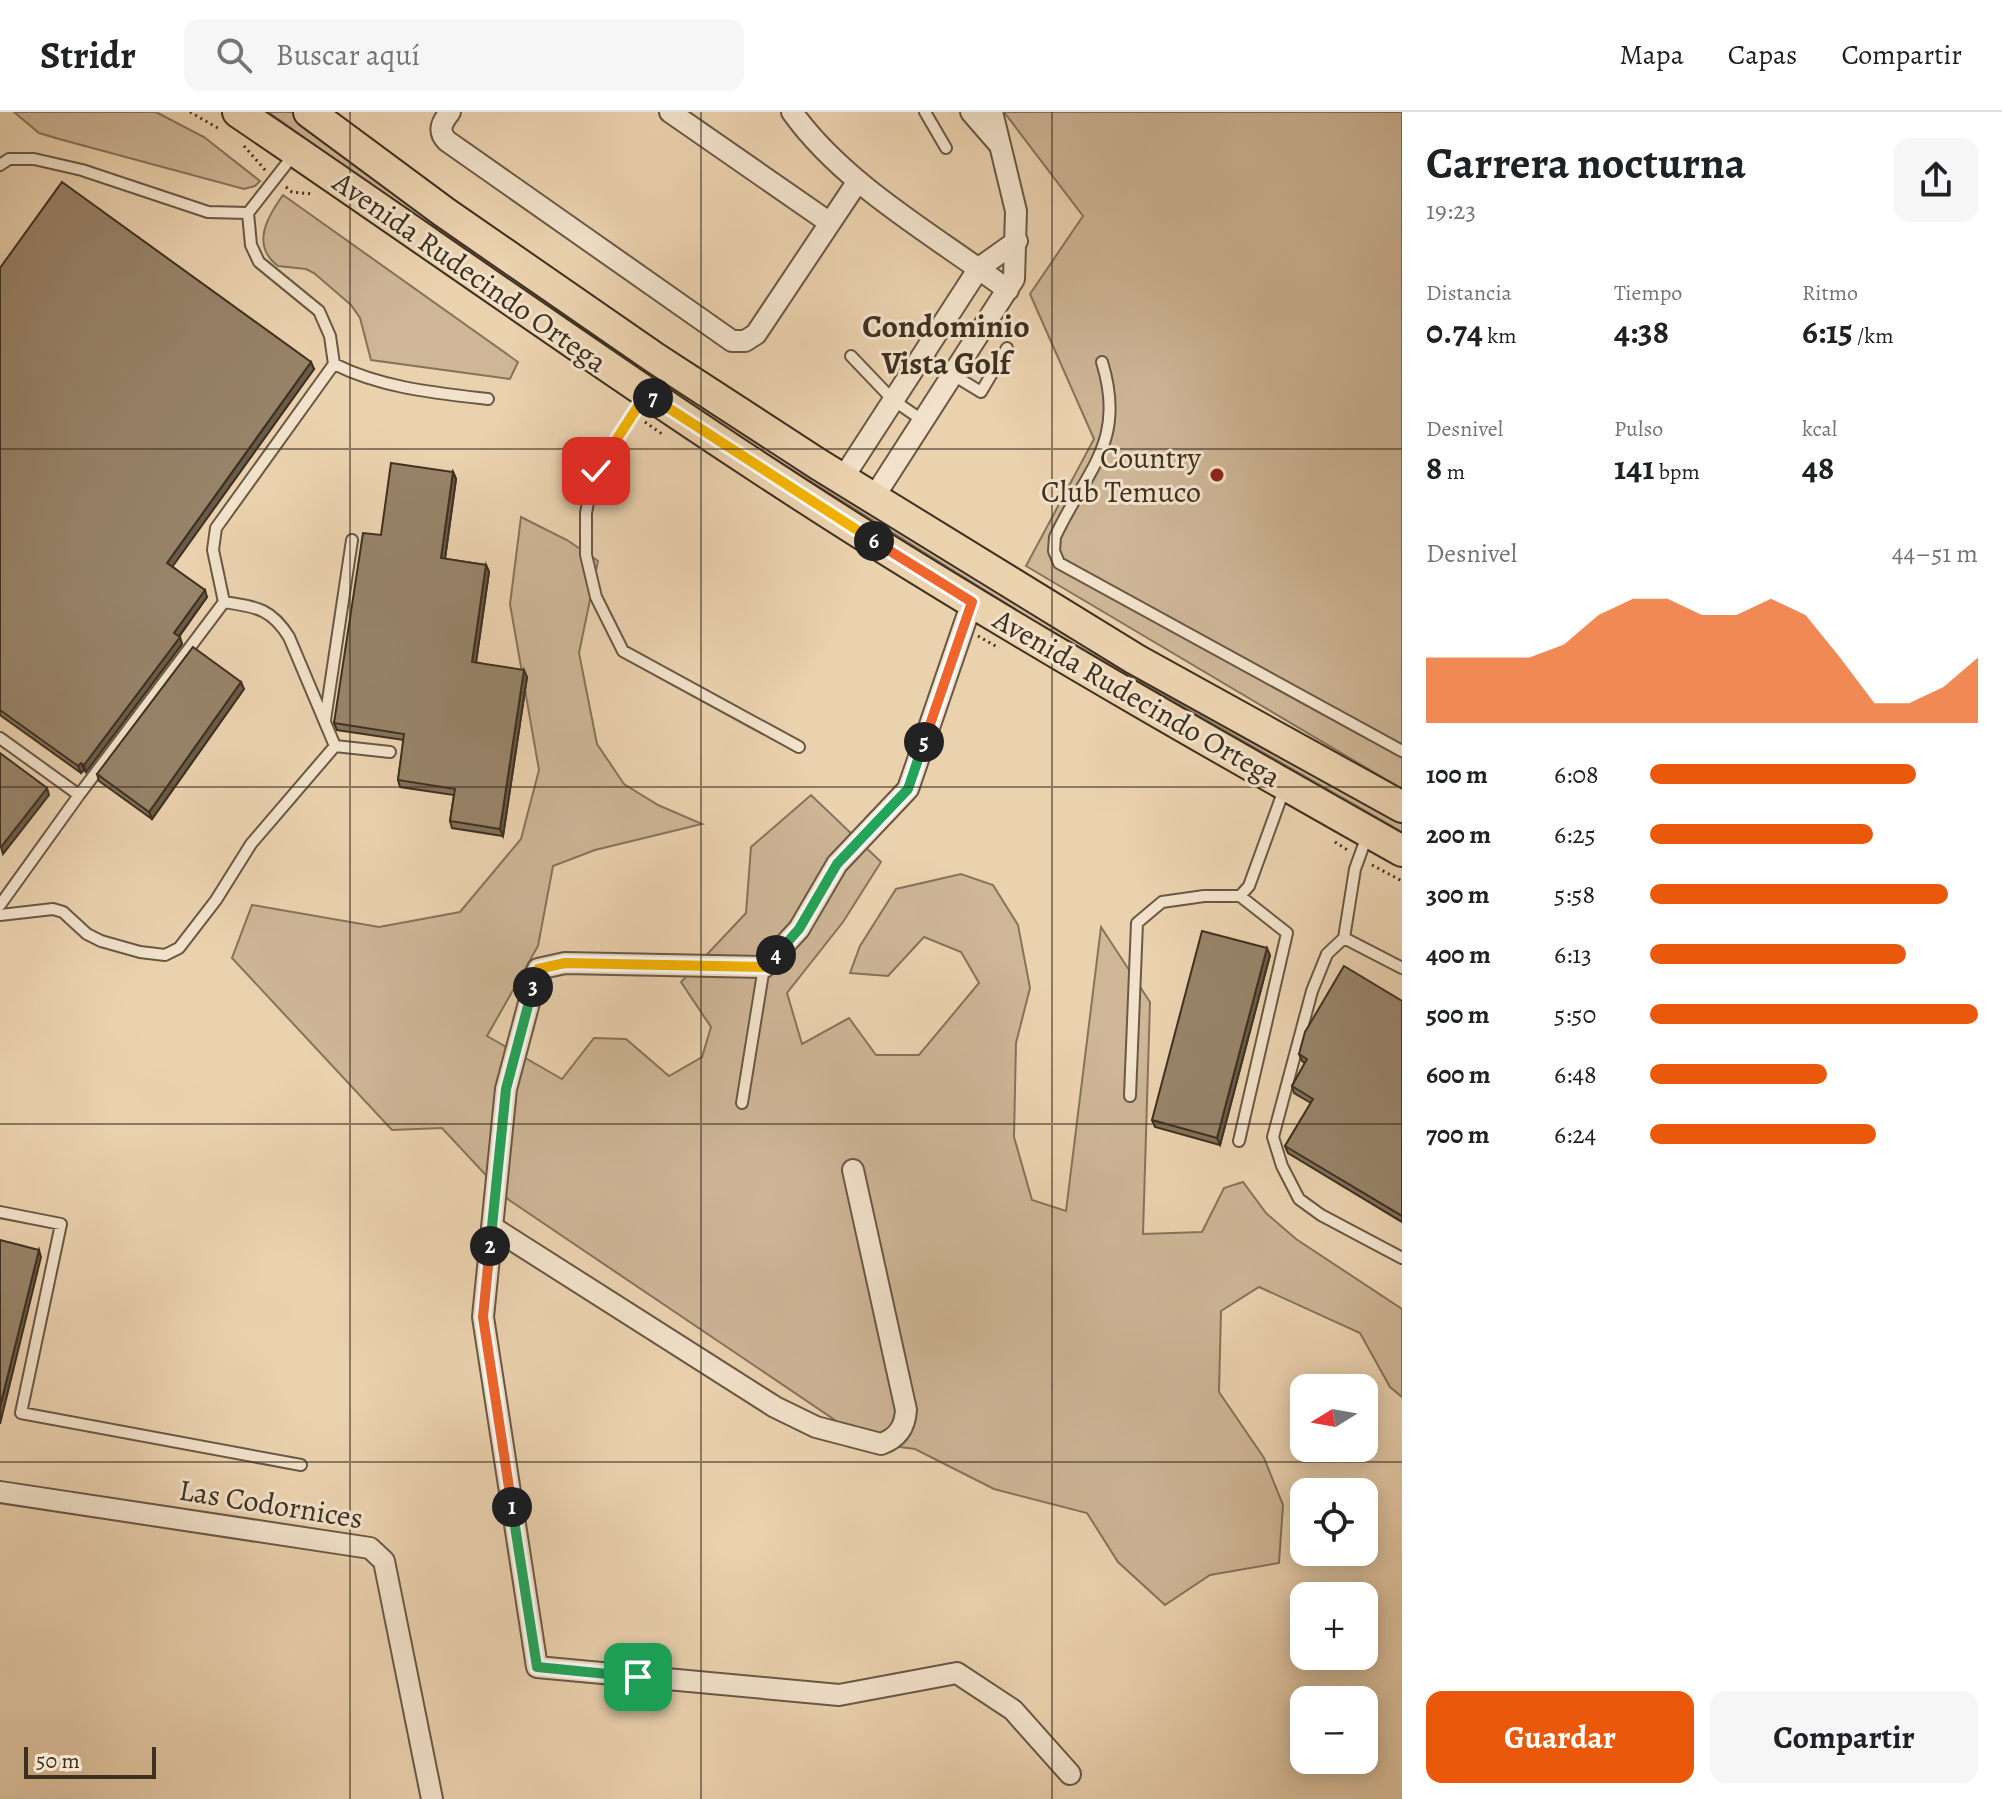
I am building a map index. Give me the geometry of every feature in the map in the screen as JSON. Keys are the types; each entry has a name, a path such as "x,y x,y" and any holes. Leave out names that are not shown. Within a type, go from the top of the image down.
{"main road":[{"name":"Avenida Rudecindo Ortega","path":"238,112 646,394 972,602 1402,851"},
{"name":"Avenida Rudecindo Ortega","path":"309,112 444,212 655,358 843,478 1135,659 1402,807"}],"street":[{"path":"450,112 441,126 447,141 732,341 745,341 756,334 858,181"},
{"path":"670,112 830,223"},
{"path":"792,112 830,156 858,181 1008,290"},
{"path":"971,112 998,143"},
{"path":"874,497 1014,279 1016,211 1009,171 998,143 992,112"},
{"path":"843,478 979,268 1017,241"},
{"path":"972,602 908,789 837,864 799,929 764,967 565,963 538,969 506,1089 483,1317 537,1667 839,1695 957,1673 1013,1710 1070,1774"},
{"path":"492,1227 775,1407 827,1430 881,1444 899,1433 906,1410 853,1170"},
{"name":"Las Codornices","path":"0,1492 370,1548 384,1561 432,1799"}],"lane":[{"path":"925,112 946,148"},
{"path":"0,905 224,602 213,550 216,528 334,364 330,336 319,311 259,262 251,245 248,213 296,152"},
{"path":"0,165 9,159 34,159 82,170 208,212 248,213"},
{"path":"922,356 981,392 1007,348"},
{"path":"851,356 893,400 922,420"},
{"path":"1102,362 1110,398 1108,434 1055,537 1054,551 1059,563 1402,751"},
{"path":"334,364 360,377 403,388 488,399"},
{"path":"646,394 596,471 590,492 586,555 596,597 623,651 799,747"},
{"path":"325,722 352,540"},
{"path":"224,602 260,607 280,623 289,637 335,746"},
{"path":"0,738 79,795"},
{"path":"335,746 390,752"},
{"path":"0,915 53,909 63,912 87,934 101,941 140,952 165,955 179,948 216,900 251,844 335,746"},
{"path":"1240,896 1249,886 1286,785"},
{"path":"1368,832 1355,869 1344,938 1327,954 1312,991 1273,1137 1282,1166 1299,1199 1321,1215 1402,1258"},
{"path":"1130,1096 1137,923 1162,902 1204,896 1240,896 1287,933 1239,1141"},
{"path":"1344,938 1402,968"},
{"path":"742,1103 764,967"},
{"path":"0,1212 61,1224 21,1413 301,1465"}],"shaded area":[{"path":"14,112 156,112 204,137 260,181 244,189 59,139 39,133"},
{"path":"268,112 295,112 498,256 1402,817 1402,832 1029,618 711,419 492,271"},
{"path":"1004,112 1402,112 1402,789 1026,566 1094,439 1030,294 1083,216"},
{"path":"283,195 518,362 510,379 371,360 360,318 351,305 314,273 278,266 265,249 263,240 267,221"},
{"path":"521,517 567,540 598,561 579,653 597,744 624,784 658,805 702,824 595,850 553,866 538,946 487,1036 562,1079 594,1038 626,1039 669,1076 702,1057 711,1027 681,982 746,913 751,847 811,795 881,862 843,922 787,993 802,1044 849,1018 876,1055 919,1055 979,983 961,952 924,937 888,976 850,973 860,946 896,889 961,874 993,885 1018,925 1030,988 1016,1043 1014,1137 1032,1200 1066,1211 1101,927 1150,1002 1143,1234 1202,1232 1224,1188 1243,1182 1266,1213 1296,1239 1402,1309 1402,1397 1390,1387 1360,1333 1259,1287 1221,1311 1219,1392 1264,1458 1283,1505 1279,1563 1210,1575 1165,1605 1118,1562 1087,1513 994,1489 915,1449 869,1443 509,1200 442,1128 392,1130 232,958 252,905 379,927 460,912 521,839 539,770 510,604"}],"building":[{"path":"62,182 311,362 167,563 205,590 174,633 180,637 84,765 81,763 78,766 0,710 0,268"},
{"path":"391,463 453,472 441,558 486,565 472,662 524,670 500,829 450,821 455,789 398,780 404,734 334,723 363,533 381,535"},
{"path":"193,647 241,682 149,812 97,774"},
{"path":"0,753 47,788 1,847 0,847"},
{"path":"1202,931 1267,948 1217,1138 1152,1120"},
{"path":"1344,966 1402,1001 1402,1216 1285,1146 1313,1099 1292,1086 1307,1059 1299,1054 1305,1032"},
{"path":"0,1240 39,1250 0,1407"}],"place":[{"name":"Country Club Temuco","path":"1217,475"}],"district":[{"name":"Condominio Vista Golf","path":"946,344"}],"route":[{"path":"596,471 646,394 972,602 908,789 837,864 799,929 764,967 565,963 538,969 506,1089 483,1317 537,1667 638,1677"}]}
